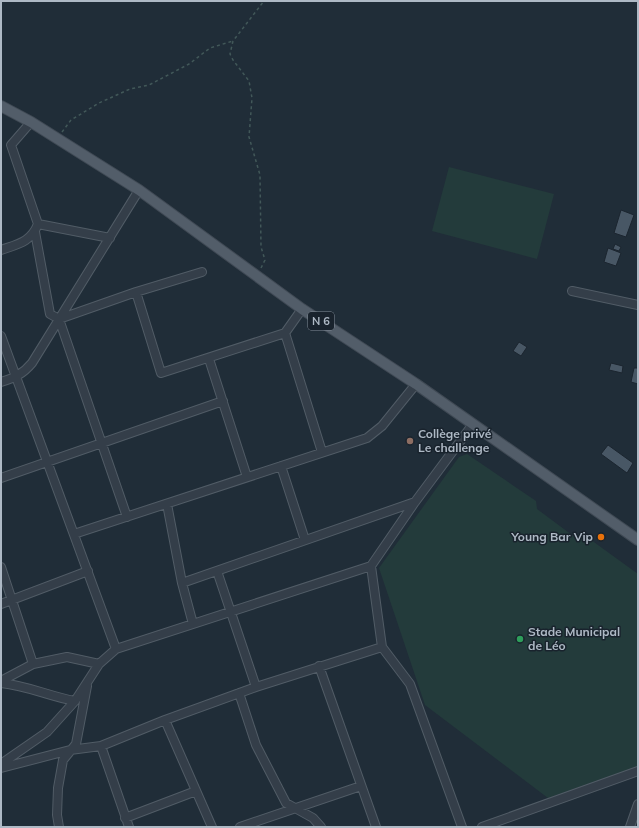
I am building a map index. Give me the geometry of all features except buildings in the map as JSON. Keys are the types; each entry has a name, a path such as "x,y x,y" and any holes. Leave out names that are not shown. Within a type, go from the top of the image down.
{"main road":[{"name":"N 6","path":"1,106 31,122 139,190 302,309 416,384 638,540"}],"street":[{"path":"1,250 30,239 38,224 11,145 31,122"},
{"path":"1,382 16,377 25,371 32,363 139,190"},
{"path":"38,224 110,238"},
{"path":"35,232 50,314 59,319 127,517"},
{"path":"59,319 136,292 202,272"},
{"path":"572,291 638,305"},
{"path":"136,292 161,373 209,359 285,333 302,309"},
{"path":"285,333 322,452"},
{"path":"1,336 116,649"},
{"path":"209,359 247,477"},
{"path":"74,534 367,438 382,426 416,384"},
{"path":"1,478 223,402"},
{"path":"1,764 47,732 74,701 99,664 116,649 371,566 415,502 473,424"},
{"path":"282,466 305,540"},
{"path":"182,583 415,502"},
{"path":"167,504 182,583 193,624"},
{"path":"371,566 382,647 410,684 462,827"},
{"path":"1,567 33,664"},
{"path":"1,604 88,571"},
{"path":"217,571 232,611 256,687"},
{"path":"1,768 70,750 101,746 256,687 382,647"},
{"path":"1,682 33,664 67,657 99,664"},
{"path":"319,666 376,827"},
{"path":"59,827 57,815 58,788 63,760 76,744 88,679"},
{"path":"1,682 22,685 58,698 74,701"},
{"path":"239,694 256,745 286,803 313,818 321,827"},
{"path":"166,720 212,827"},
{"path":"101,746 129,827"},
{"path":"482,827 638,771"},
{"path":"240,827 361,786"},
{"path":"125,818 196,791"},
{"path":"630,827 638,804"},
{"path":"505,819 508,827"}],"path":[{"path":"257,276 265,260 262,247 260,175 249,137 252,98 250,81 230,54 233,41 264,1"},
{"path":"57,138 71,120 99,103 130,89 149,84 190,64 210,48 233,41"}],"green space":[{"path":"449,167 554,194 537,259 432,231"},
{"name":"Stade Municipal de Léo","path":"467,454 536,501 537,509 576,538 580,532 638,574 638,766 548,798 425,705 379,568 459,457"}],"place":[{"name":"Collège privé Le challenge","path":"410,441"},
{"name":"Young Bar Vip","path":"601,537"},
{"name":"Stade Municipal de Léo","path":"520,639"}]}
